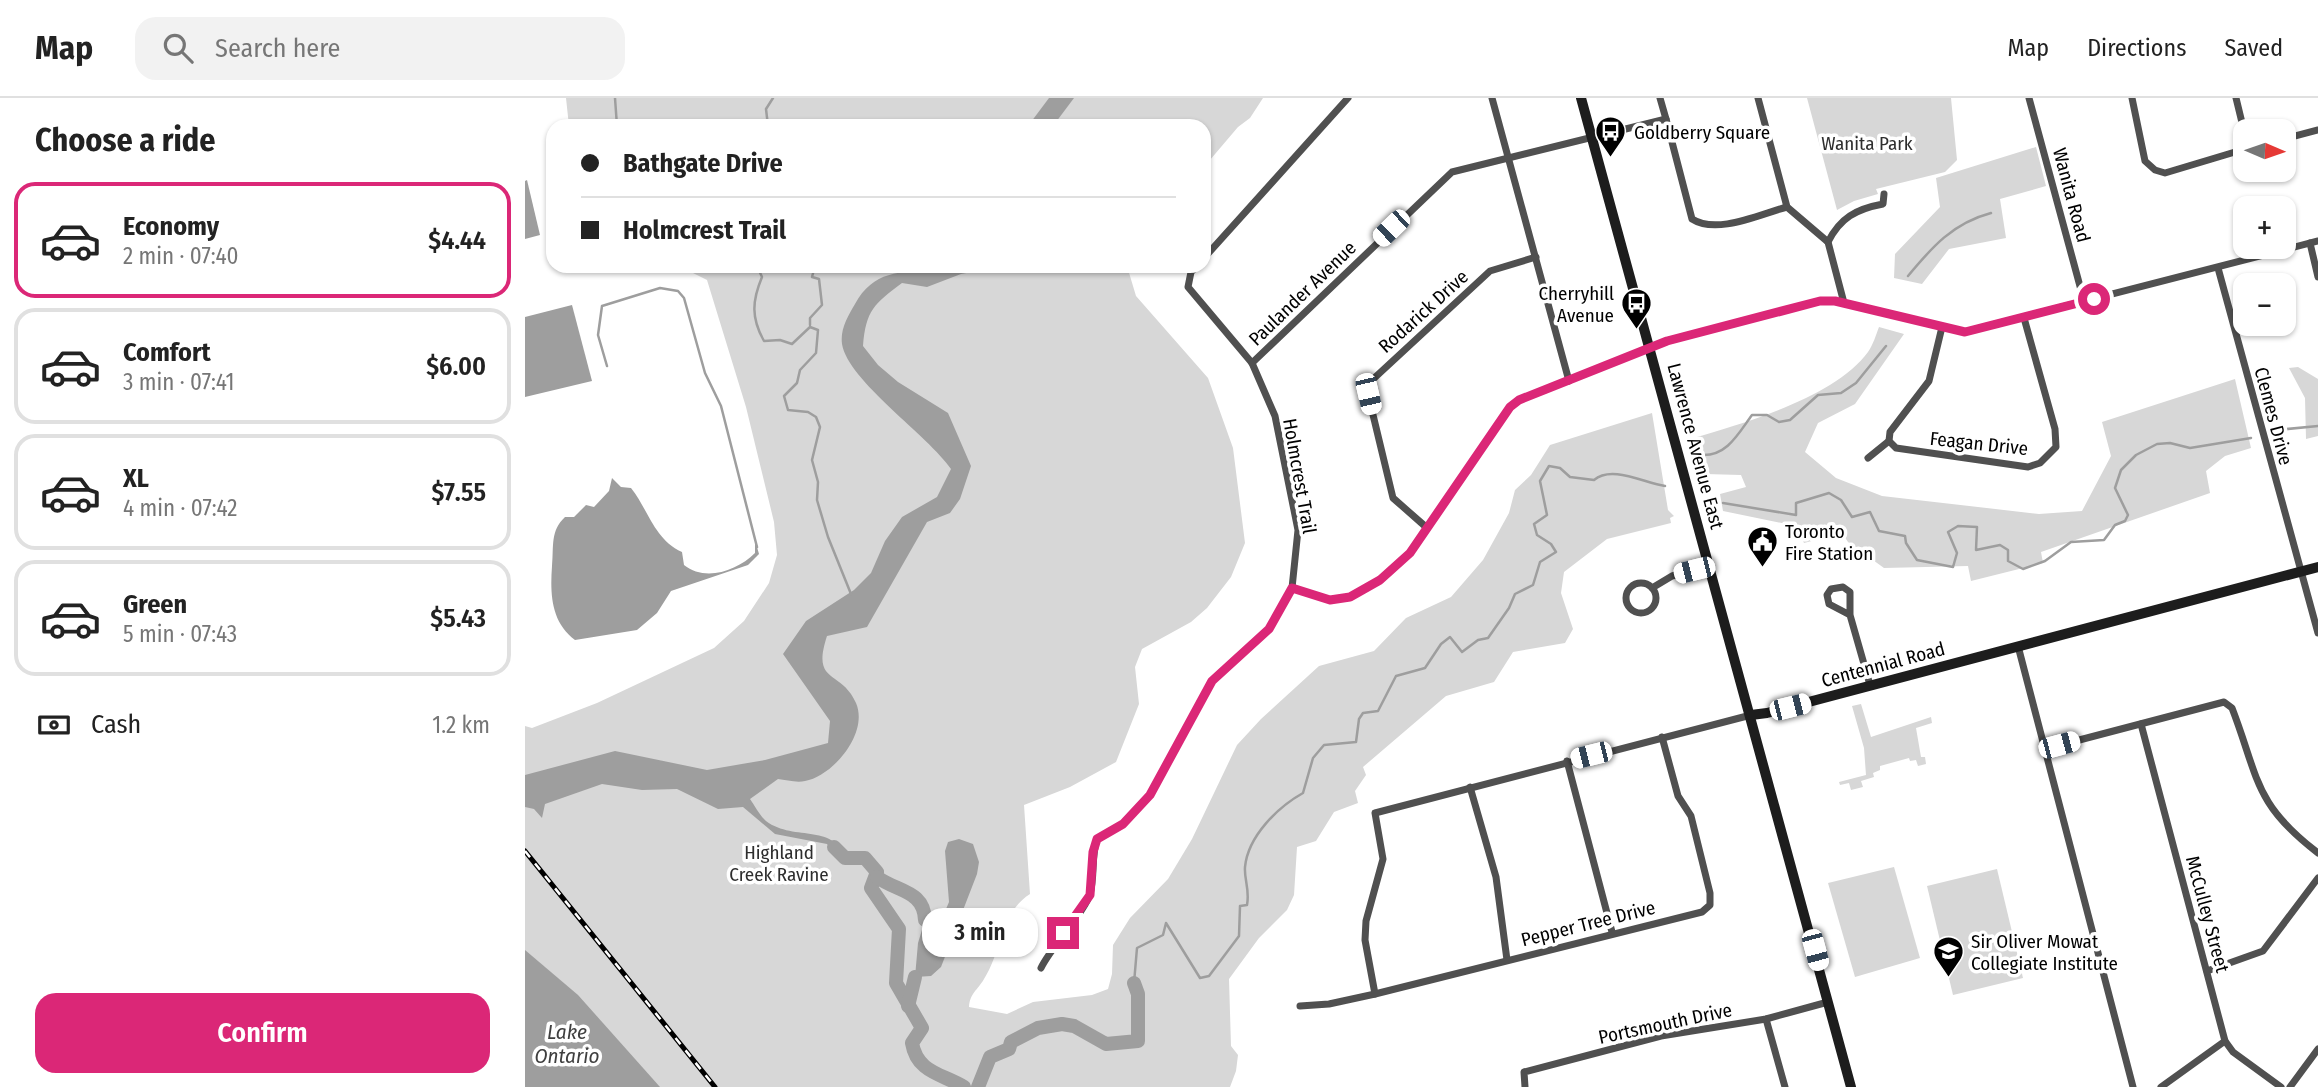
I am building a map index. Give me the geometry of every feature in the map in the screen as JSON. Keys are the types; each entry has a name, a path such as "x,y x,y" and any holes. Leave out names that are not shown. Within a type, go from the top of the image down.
{"main road":[{"name":"Lawrence Avenue East","path":"1581,98 1851,1087"},
{"name":"Centennial Road","path":"1751,715 2318,567"}],"street":[{"path":"1211,250 1348,98"},
{"path":"1492,98 1569,380"},
{"path":"1660,98 1692,219 1703,226 1718,225 1787,207"},
{"path":"1758,98 1787,207 1828,242 1844,303"},
{"name":"Wanita Road","path":"2029,98 2084,301"},
{"path":"2132,98 2145,161 2155,170 2165,173 2233,153"},
{"path":"2236,98 2241,119"},
{"path":"1592,136 1666,119"},
{"path":"2296,136 2318,130"},
{"name":"Paulander Avenue","path":"1252,363 1452,172 1592,136"},
{"path":"1828,242 1844,219 1855,210 1882,204 1884,194"},
{"path":"1292,588 1330,600 1350,597 1380,580 1410,553 1510,407 1519,400 1651,347 1820,301 1844,303 1965,332 2314,242 2318,277"},
{"name":"Rodarick Drive","path":"1426,527 1393,498 1368,394 1370,382 1490,271 1536,257"},
{"name":"Clemes Drive","path":"2218,268 2318,634"},
{"name":"Holmcrest Trail","path":"1041,968 1049,952 1090,895 1093,852 1097,839 1123,824 1150,795 1212,681 1269,629 1292,588 1299,530 1275,416 1252,363 1188,287 1191,273"},
{"name":"Feagan Drive","path":"1889,441 1896,448 2004,465 2028,467 2040,463 2056,447 2055,429 2024,318"},
{"name":"Feagan Drive","path":"1868,458 1889,441 1890,432 1929,381 1942,327"},
{"path":"1653,587 1656,596 1651,609 1642,613 1629,608 1626,598 1629,588 1638,583 1653,587 1672,576 1710,566"},
{"path":"1850,615 1870,685"},
{"path":"2018,646 2133,1087"},
{"path":"2045,749 2218,702 2229,704 2258,788 2275,814 2295,836 2318,853"},
{"name":"Centennial Road","path":"1375,994 1365,940 1366,921 1383,859 1375,813 1751,715"},
{"name":"McCulley Street","path":"2141,723 2225,1041"},
{"name":"Pepper Tree Drive","path":"1300,1006 1329,1004 1375,994 1612,932 1702,912 1710,905 1710,893 1691,816 1678,796 1662,737"},
{"path":"1567,761 1612,932"},
{"path":"1470,787 1496,877 1507,960"},
{"path":"2207,971 2263,951 2318,878"},
{"name":"Portsmouth Drive","path":"1524,1087 1524,1072 1661,1036 1766,1019 1828,1002"},
{"path":"1766,1019 1785,1087"},
{"path":"2161,1087 2225,1041 2233,1052 2281,1087"},
{"path":"2290,1087 2318,1049"}],"green space":[{"path":"566,98 1263,98 1250,118 1238,127 1211,159 1211,119 568,119"},
{"name":"Wanita Park","path":"1807,98 1951,98 1957,160 1945,172 1876,189 1878,194 1854,201 1837,210"},
{"path":"2036,147 2046,186 2000,199 2006,238 1949,249 1922,284 1894,278 1895,254 1940,207 1936,178"},
{"name":"Highland Creek Ravine","path":"693,273 1129,273 1136,296 1208,378 1233,448 1245,543 1231,577 1207,608 1191,622 1142,649 1135,667 1139,704 1116,762 1070,787 1024,805 1030,894 1020,902 1007,922 990,968 972,995 969,1007 1007,1014 1033,1002 1092,995 1108,989 1112,974 1113,945 1130,918 1168,879 1192,839 1237,745 1319,666 1374,651 1406,618 1451,597 1483,560 1509,513 1515,490 1531,475 1550,445 1652,413 1668,510 1674,516 1670,518 1671,523 1607,539 1564,572 1561,593 1573,629 1565,643 1513,652 1494,682 1446,696 1363,767 1366,775 1355,791 1358,803 1334,812 1316,841 1297,847 1294,895 1287,910 1259,938 1229,979 1231,1046 1238,1055 1230,1087 646,1087 525,979 525,726 532,728 597,703 714,648 744,621 769,583 777,555 774,522 746,407 707,280"},
{"path":"1879,327 1904,334 1855,404 1818,423 1805,452 1836,478 1882,496 2039,514 2082,511 2111,456 2102,422 2235,379 2251,448 2225,456 2206,471 2210,493 2041,552 2043,563 1971,581 1968,566 1884,568 1848,542 1842,533 1804,543 1796,526 1723,511 1720,494 1746,487 1741,475 1705,474 1693,438 1763,416 1812,395 1834,382 1868,352"},
{"path":"2298,367 2318,379 2318,436 2306,439 2305,398 2289,368"},
{"path":"1861,704 1871,737 1931,717 1932,723 1916,728 1921,757 1925,757 1926,764 1918,766 1916,760 1910,761 1909,758 1880,766 1880,770 1873,773 1874,777 1861,781 1863,787 1851,790 1849,783 1840,785 1839,782 1866,775 1864,748 1852,706"},
{"path":"1894,867 1920,958 1855,977 1828,883"},
{"path":"1997,869 2023,978 1953,995 1927,886"}],"water":[{"path":"1049,98 1074,98 1058,119 1033,119"},
{"path":"527,180 540,235 525,239 525,181"},
{"path":"966,273 927,287 902,283 873,309 866,324 863,346 878,365 898,382 948,413 971,466 960,499 950,513 927,522 867,627 827,636 823,652 825,670 850,692 859,715 853,740 846,751 827,771 816,777 799,782 778,779 750,799 764,819 777,827 825,837 835,842 843,851 849,865 827,844 775,834 743,807 718,809 677,789 642,790 602,784 545,804 542,818 534,809 525,807 525,775 615,751 707,770 765,760 828,743 830,721 783,654 806,621 854,590 871,573 885,541 902,517 937,497 951,469 858,374 842,344 843,328 862,293 879,279 889,275"},
{"path":"572,305 592,381 525,397 525,317"},
{"path":"612,478 621,487 631,488 658,532 682,552 684,565 692,570 701,573 721,572 739,565 755,553 755,540 759,554 748,565 671,591 657,613 637,630 575,640 561,625 552,597 555,533 565,517 574,517 586,505 594,507 609,491"},
{"path":"959,839 973,844 979,862 977,874 941,967 931,976 915,977 918,943 925,920 946,909 949,902 945,851 948,842"},
{"name":"Lake Ontario","path":"525,950 578,995 660,1087 525,1087"}],"waterway":[{"path":"615,98 616,119"},
{"path":"767,119 766,109 773,98"},
{"path":"1908,276 1944,237 1965,223 1991,213"},
{"path":"760,273 762,277 754,309 764,341 780,340 792,344 810,327 818,330 816,353 800,370 797,383 784,396 788,410 808,412 816,417 820,427 812,460 818,482 817,500 828,537 851,594"},
{"path":"810,325 810,318 822,305 819,279 812,277 813,273"},
{"path":"607,366 598,335 602,306 660,288 678,291 684,298 705,373 721,406 757,547"},
{"path":"1702,455 1725,448 1752,415 1767,415 1779,422 1790,420 1818,395 1841,393 1856,383 1886,346"},
{"path":"2277,430 2318,426"},
{"path":"1723,503 1796,515 1796,503 1829,493 1841,500 1852,517 1870,512 1879,531 1905,536 1906,543 1917,560 1953,567 1957,553 1948,532 1958,526 1977,527 1976,550 2000,545 2008,550 2008,561 2023,569 2045,561 2071,542 2104,540 2115,525 2125,521 2128,515 2115,488 2121,470 2136,455 2157,444 2170,443 2190,448 2251,438"},
{"path":"1134,983 1137,948 1163,935 1166,923 1200,978 1209,976 1239,936 1240,906 1247,905 1248,894 1245,867 1252,844 1274,814 1303,793 1313,758 1324,745 1356,742 1359,719 1363,713 1378,711 1396,676 1425,668 1441,644 1450,637 1462,652 1478,640 1488,638 1509,608 1515,594 1533,585 1540,562 1556,552 1551,544 1537,535 1534,524 1547,515 1540,481 1549,466 1560,468 1570,477 1594,480 1610,474 1665,486"},
{"path":"834,847 845,858 865,858 877,872 871,888 899,929 896,983 922,1028 912,1043 919,1061 925,1067 964,1087"},
{"path":"877,877 915,897 920,903 925,920"},
{"path":"908,1006 915,977"},
{"path":"978,1087 990,1057 1009,1049 1011,1042 1038,1028 1062,1024 1074,1026 1106,1044 1138,1041 1138,994 1134,983"}],"railway":[{"path":"525,851 715,1087"}],"place":[{"name":"Goldberry Square","path":"1611,159"},
{"name":"Cherryhill Avenue","path":"1637,331"},
{"name":"Toronto Fire Station","path":"1762,569"},
{"name":"Sir Oliver Mowat Collegiate Institute","path":"1948,979"}],"route":[{"path":"1063,933 1090,895 1093,852 1097,839 1123,824 1150,795 1212,681 1269,629 1292,588 1330,600 1350,597 1380,580 1410,553 1510,407 1519,400 1667,341 1820,301 1835,301 1965,332 2094,299"}]}
